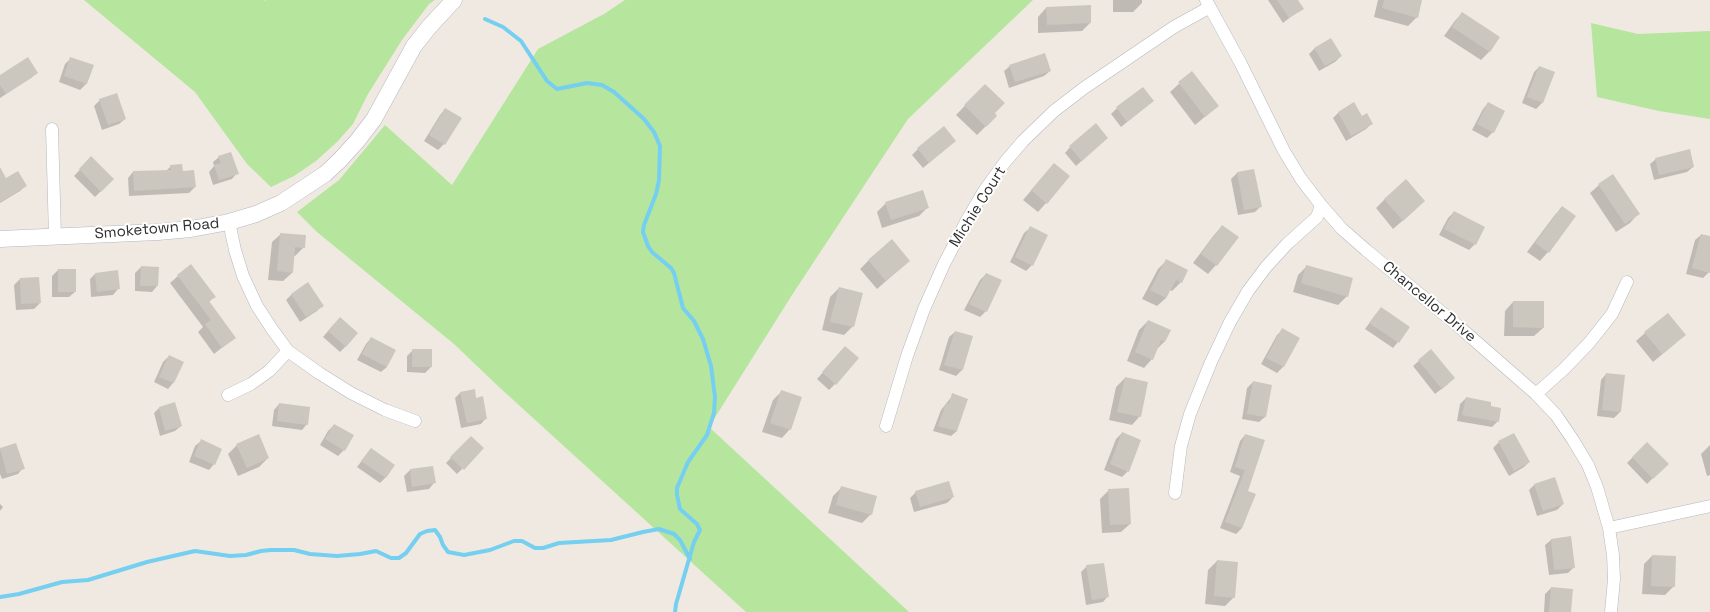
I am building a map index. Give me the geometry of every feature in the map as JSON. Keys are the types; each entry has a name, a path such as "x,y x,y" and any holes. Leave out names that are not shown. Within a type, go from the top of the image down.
{"main road":[{"name":"Smoketown Road","path":"0,239 158,232 191,229 229,222 256,214 281,202 324,174 340,160 358,140 374,119 414,46 454,0"}],"street":[{"name":"Chancellor Drive","path":"1208,4 1242,64 1284,151 1301,178 1321,205 1342,228 1366,250 1457,325 1536,394 1556,416 1573,440 1588,465 1597,487 1609,528 1613,555 1614,579 1611,612"},
{"name":"Michie Court","path":"886,426 907,356 924,309 944,264 970,214 984,191 1005,162 1054,111 1084,88 1208,4"},
{"path":"52,129 55,237"},
{"path":"1175,493 1181,446 1190,414 1211,362 1230,322 1248,290 1287,244 1317,217 1321,205"},
{"path":"229,222 243,276 254,300 288,351 351,393 385,410 415,421"},
{"path":"1536,394 1564,369 1589,343 1612,314 1627,282"},
{"path":"228,395 251,384 269,371 288,351"},
{"path":"1609,528 1710,506"}],"green space":[{"path":"84,0 264,0 268,3 265,0 435,0 429,4 402,40 368,94 353,124 337,142 316,161 294,176 271,187 247,164 195,92"},
{"path":"625,0 1033,0 908,119 792,295 709,427 909,612 746,612 499,387 454,344 317,232 297,212 339,180 385,125 452,185 538,49 604,14"},
{"path":"1591,23 1638,34 1710,31 1710,119 1659,111 1597,97"}],"building":[{"path":"1277,0 1298,0 1304,9 1289,18"},
{"path":"1384,0 1422,0 1418,18 1382,8"},
{"path":"1091,5 1091,23 1047,25 1046,7"},
{"path":"1462,12 1500,37 1490,52 1452,27"},
{"path":"1331,38 1342,56 1325,66 1314,48"},
{"path":"1045,53 1051,71 1015,82 1009,65"},
{"path":"28,57 38,73 6,94 0,85 0,75"},
{"path":"70,57 94,65 87,84 64,76"},
{"path":"1539,66 1555,72 1543,103 1527,97"},
{"path":"1192,71 1219,106 1205,117 1178,82"},
{"path":"985,84 1005,103 995,113 997,116 986,127 964,105"},
{"path":"1143,87 1154,101 1127,122 1116,107"},
{"path":"117,93 126,119 108,125 99,99"},
{"path":"1354,102 1362,116 1367,113 1373,124 1351,136 1338,112"},
{"path":"1488,102 1505,111 1494,133 1477,124"},
{"path":"445,108 462,118 445,145 429,135"},
{"path":"1096,123 1108,138 1082,161 1069,146"},
{"path":"944,126 956,141 929,163 917,148"},
{"path":"1690,149 1694,167 1659,175 1655,158"},
{"path":"231,152 239,174 219,180 214,165 221,163 218,156"},
{"path":"91,156 114,179 101,192 79,169"},
{"path":"1054,163 1070,176 1047,204 1031,190"},
{"path":"182,164 183,171 194,170 196,187 134,191 133,171 171,170 170,165"},
{"path":"0,167 6,178 18,171 27,186 0,202"},
{"path":"1254,169 1262,207 1244,210 1237,172"},
{"path":"1613,174 1640,214 1625,224 1598,184"},
{"path":"1406,179 1425,201 1403,221 1384,199"},
{"path":"923,190 929,208 891,220 885,202"},
{"path":"1562,206 1576,216 1549,253 1535,243"},
{"path":"1454,211 1485,227 1476,245 1444,229"},
{"path":"1222,225 1239,237 1217,266 1201,254"},
{"path":"1030,226 1048,235 1033,266 1015,257"},
{"path":"280,233 306,235 305,248 295,247 293,273 277,271"},
{"path":"1701,234 1710,236 1710,273 1692,268"},
{"path":"892,239 910,261 886,281 868,260"},
{"path":"1166,259 1188,270 1182,283 1176,280 1166,298 1150,290"},
{"path":"191,264 216,297 209,301 236,338 222,348 205,324 211,320 177,275"},
{"path":"1306,265 1353,278 1348,297 1301,283"},
{"path":"141,266 159,267 158,286 140,286"},
{"path":"58,269 76,269 76,292 58,292"},
{"path":"118,270 120,289 97,292 95,273"},
{"path":"986,273 1002,280 987,312 969,304"},
{"path":"39,277 41,303 21,304 20,278"},
{"path":"308,282 324,306 306,317 291,294"},
{"path":"839,287 863,293 854,327 830,322"},
{"path":"1513,301 1544,301 1544,328 1513,327"},
{"path":"1381,307 1410,327 1399,343 1369,323"},
{"path":"1668,313 1686,335 1662,354 1644,332"},
{"path":"340,317 358,333 346,347 328,331"},
{"path":"1148,320 1171,330 1165,342 1161,340 1153,360 1135,352"},
{"path":"1282,328 1300,338 1284,367 1266,358"},
{"path":"955,331 973,336 963,370 944,365"},
{"path":"371,337 396,350 387,367 362,354"},
{"path":"845,346 859,358 836,385 822,372"},
{"path":"412,349 432,349 432,367 412,367"},
{"path":"1431,349 1455,378 1442,389 1418,360"},
{"path":"169,355 184,362 174,383 159,377"},
{"path":"1606,373 1625,375 1621,412 1602,410"},
{"path":"1125,377 1148,382 1141,417 1117,412"},
{"path":"1253,381 1272,385 1266,417 1247,414"},
{"path":"475,389 476,398 483,396 487,419 467,423 460,392"},
{"path":"781,390 802,397 791,430 770,423"},
{"path":"952,393 968,399 957,431 938,426 946,403 949,404"},
{"path":"1466,397 1491,402 1491,406 1501,408 1499,422 1462,415"},
{"path":"175,402 182,426 165,431 159,407"},
{"path":"279,403 310,407 308,425 277,421"},
{"path":"334,424 354,435 345,451 325,439"},
{"path":"1122,432 1141,440 1129,472 1110,464"},
{"path":"1514,433 1530,462 1514,471 1498,441"},
{"path":"259,434 269,458 247,468 236,444"},
{"path":"1245,434 1265,440 1248,491 1256,494 1242,528 1225,522 1245,470 1235,467"},
{"path":"471,436 484,448 464,470 450,457"},
{"path":"201,439 222,449 215,465 194,456"},
{"path":"1647,442 1669,464 1653,479 1632,457"},
{"path":"16,443 25,469 7,474 0,448"},
{"path":"371,448 395,465 386,478 361,461"},
{"path":"433,466 436,483 412,487 410,469"},
{"path":"1555,477 1564,504 1543,511 1534,484"},
{"path":"949,481 954,497 920,507 915,491"},
{"path":"841,486 877,496 872,515 836,505"},
{"path":"1129,488 1131,524 1110,525 1108,489"},
{"path":"1571,536 1575,568 1554,570 1551,539"},
{"path":"1652,555 1676,556 1675,587 1651,586"},
{"path":"1217,560 1238,562 1235,598 1214,596"},
{"path":"1104,563 1109,597 1092,600 1086,565"},
{"path":"1551,587 1573,589 1571,612 1549,612"}],"waterway":[{"path":"485,19 503,27 521,41 547,81 557,89 587,83 602,85 614,92 644,119 654,132 660,146 659,180 656,194 644,225 643,232 652,252 671,268 674,273 683,308 694,321 703,339 711,366 715,397 714,413 707,435 688,462 677,488 680,509 697,524 700,530 694,542 675,612"},
{"path":"0,597 19,594 62,582 88,580 147,562 195,551 230,556 246,555 271,550 294,550 310,554 337,556 376,551 391,558 399,558 406,553 420,534 435,530 448,552 464,555 490,550 514,541 522,541 535,548 543,548 559,543 611,540 659,529 674,534 680,540 690,559"}]}
